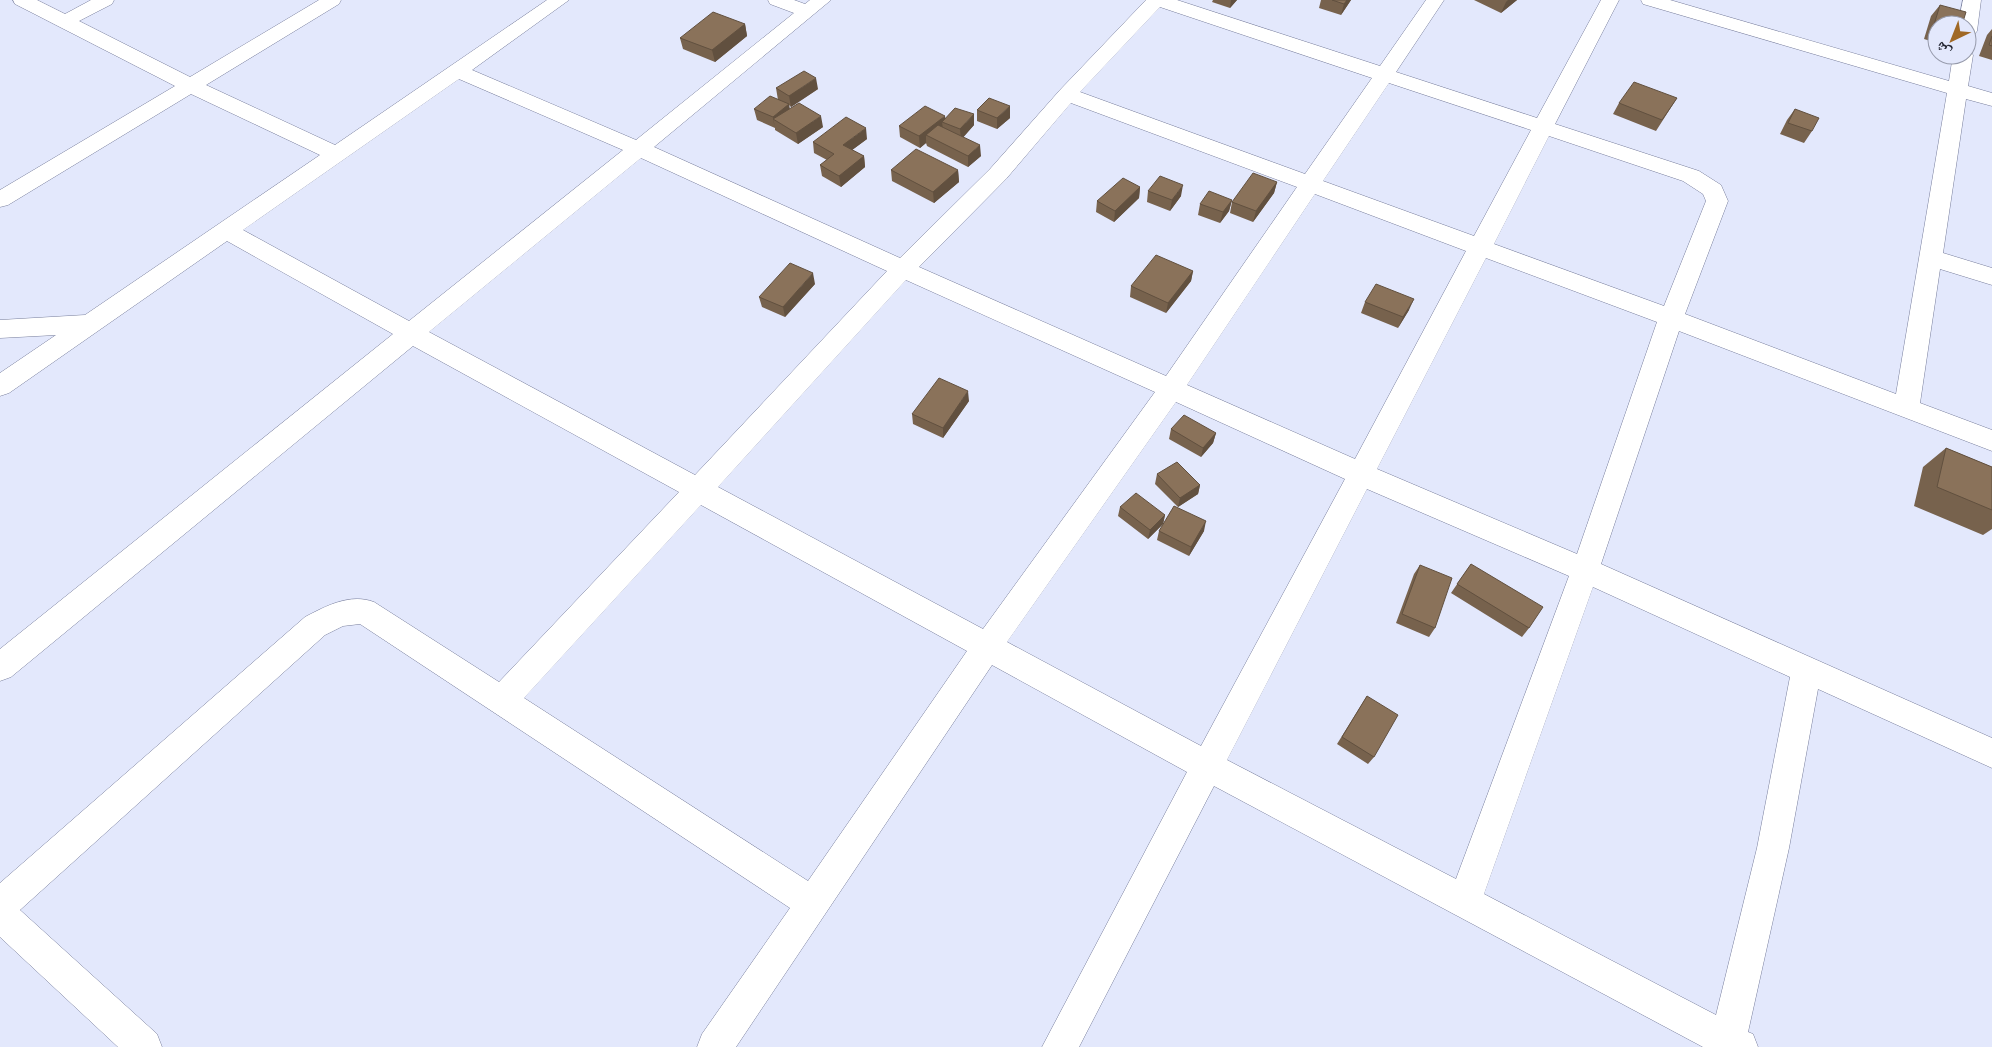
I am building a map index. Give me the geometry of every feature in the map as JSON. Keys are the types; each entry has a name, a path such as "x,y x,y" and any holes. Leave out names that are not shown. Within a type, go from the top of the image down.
{"street":[{"path":"22,0 192,86 337,154"},
{"path":"66,21 105,0"},
{"path":"0,200 332,0"},
{"path":"0,386 560,0"},
{"path":"777,0 815,6"},
{"path":"502,701 903,269 998,174 1067,94 1157,0 1691,176 1712,190 1718,202 1671,318 1585,570 1464,903"},
{"path":"714,1047 987,647 1172,389 1435,0"},
{"path":"1060,1047 1478,248 1610,0"},
{"path":"1650,0 1992,100"},
{"path":"1970,15 1972,0"},
{"path":"0,667 637,148 815,6"},
{"path":"1906,408 1961,65"},
{"path":"457,71 637,148 1361,474 1585,570 1992,753"},
{"path":"1067,94 1671,318 1992,441"},
{"path":"226,230 410,333 699,488 987,647 1731,1045 1773,848 1807,669"},
{"path":"1930,257 1992,277"},
{"path":"0,329 90,324"},
{"path":"0,905 315,626 339,614 364,611 812,903"},
{"path":"0,914 144,1047"}],"building":[{"path":"1332,0 1347,0 1344,4"},
{"path":"1940,5 1966,12 1965,15 1937,15"},
{"path":"713,12 745,24 712,50 680,38"},
{"path":"804,71 816,78 789,96 776,88"},
{"path":"1634,82 1677,98 1662,120 1619,103"},
{"path":"770,96 789,104 773,117 754,109"},
{"path":"989,98 1010,106 997,118 977,110"},
{"path":"799,103 821,116 796,133 773,119"},
{"path":"925,106 945,116 919,136 899,126"},
{"path":"955,108 974,114 960,129 942,122"},
{"path":"1795,109 1819,118 1812,131 1788,123"},
{"path":"846,117 866,128 843,145 864,156 839,176 820,165 834,154 813,142"},
{"path":"938,125 980,145 968,156 926,135"},
{"path":"916,149 958,170 933,192 891,170"},
{"path":"1253,173 1277,182 1256,211 1232,202"},
{"path":"1160,176 1183,185 1172,200 1148,191"},
{"path":"1123,178 1140,187 1115,211 1097,201"},
{"path":"1209,191 1232,200 1223,212 1200,204"},
{"path":"1156,255 1193,271 1168,303 1131,286"},
{"path":"790,263 813,273 783,307 759,297"},
{"path":"1376,284 1414,299 1403,317 1365,302"},
{"path":"939,378 968,391 943,428 912,414"},
{"path":"1184,415 1216,433 1203,448 1171,429"},
{"path":"1946,448 1992,467 1992,510 1937,487"},
{"path":"1177,462 1200,485 1180,498 1157,474"},
{"path":"1136,493 1165,515 1150,530 1120,507"},
{"path":"1174,506 1206,521 1191,547 1159,531"},
{"path":"1471,564 1543,607 1529,628 1457,584"},
{"path":"1420,565 1452,578 1435,628 1402,614"},
{"path":"1367,696 1398,715 1374,757 1342,737"}]}
